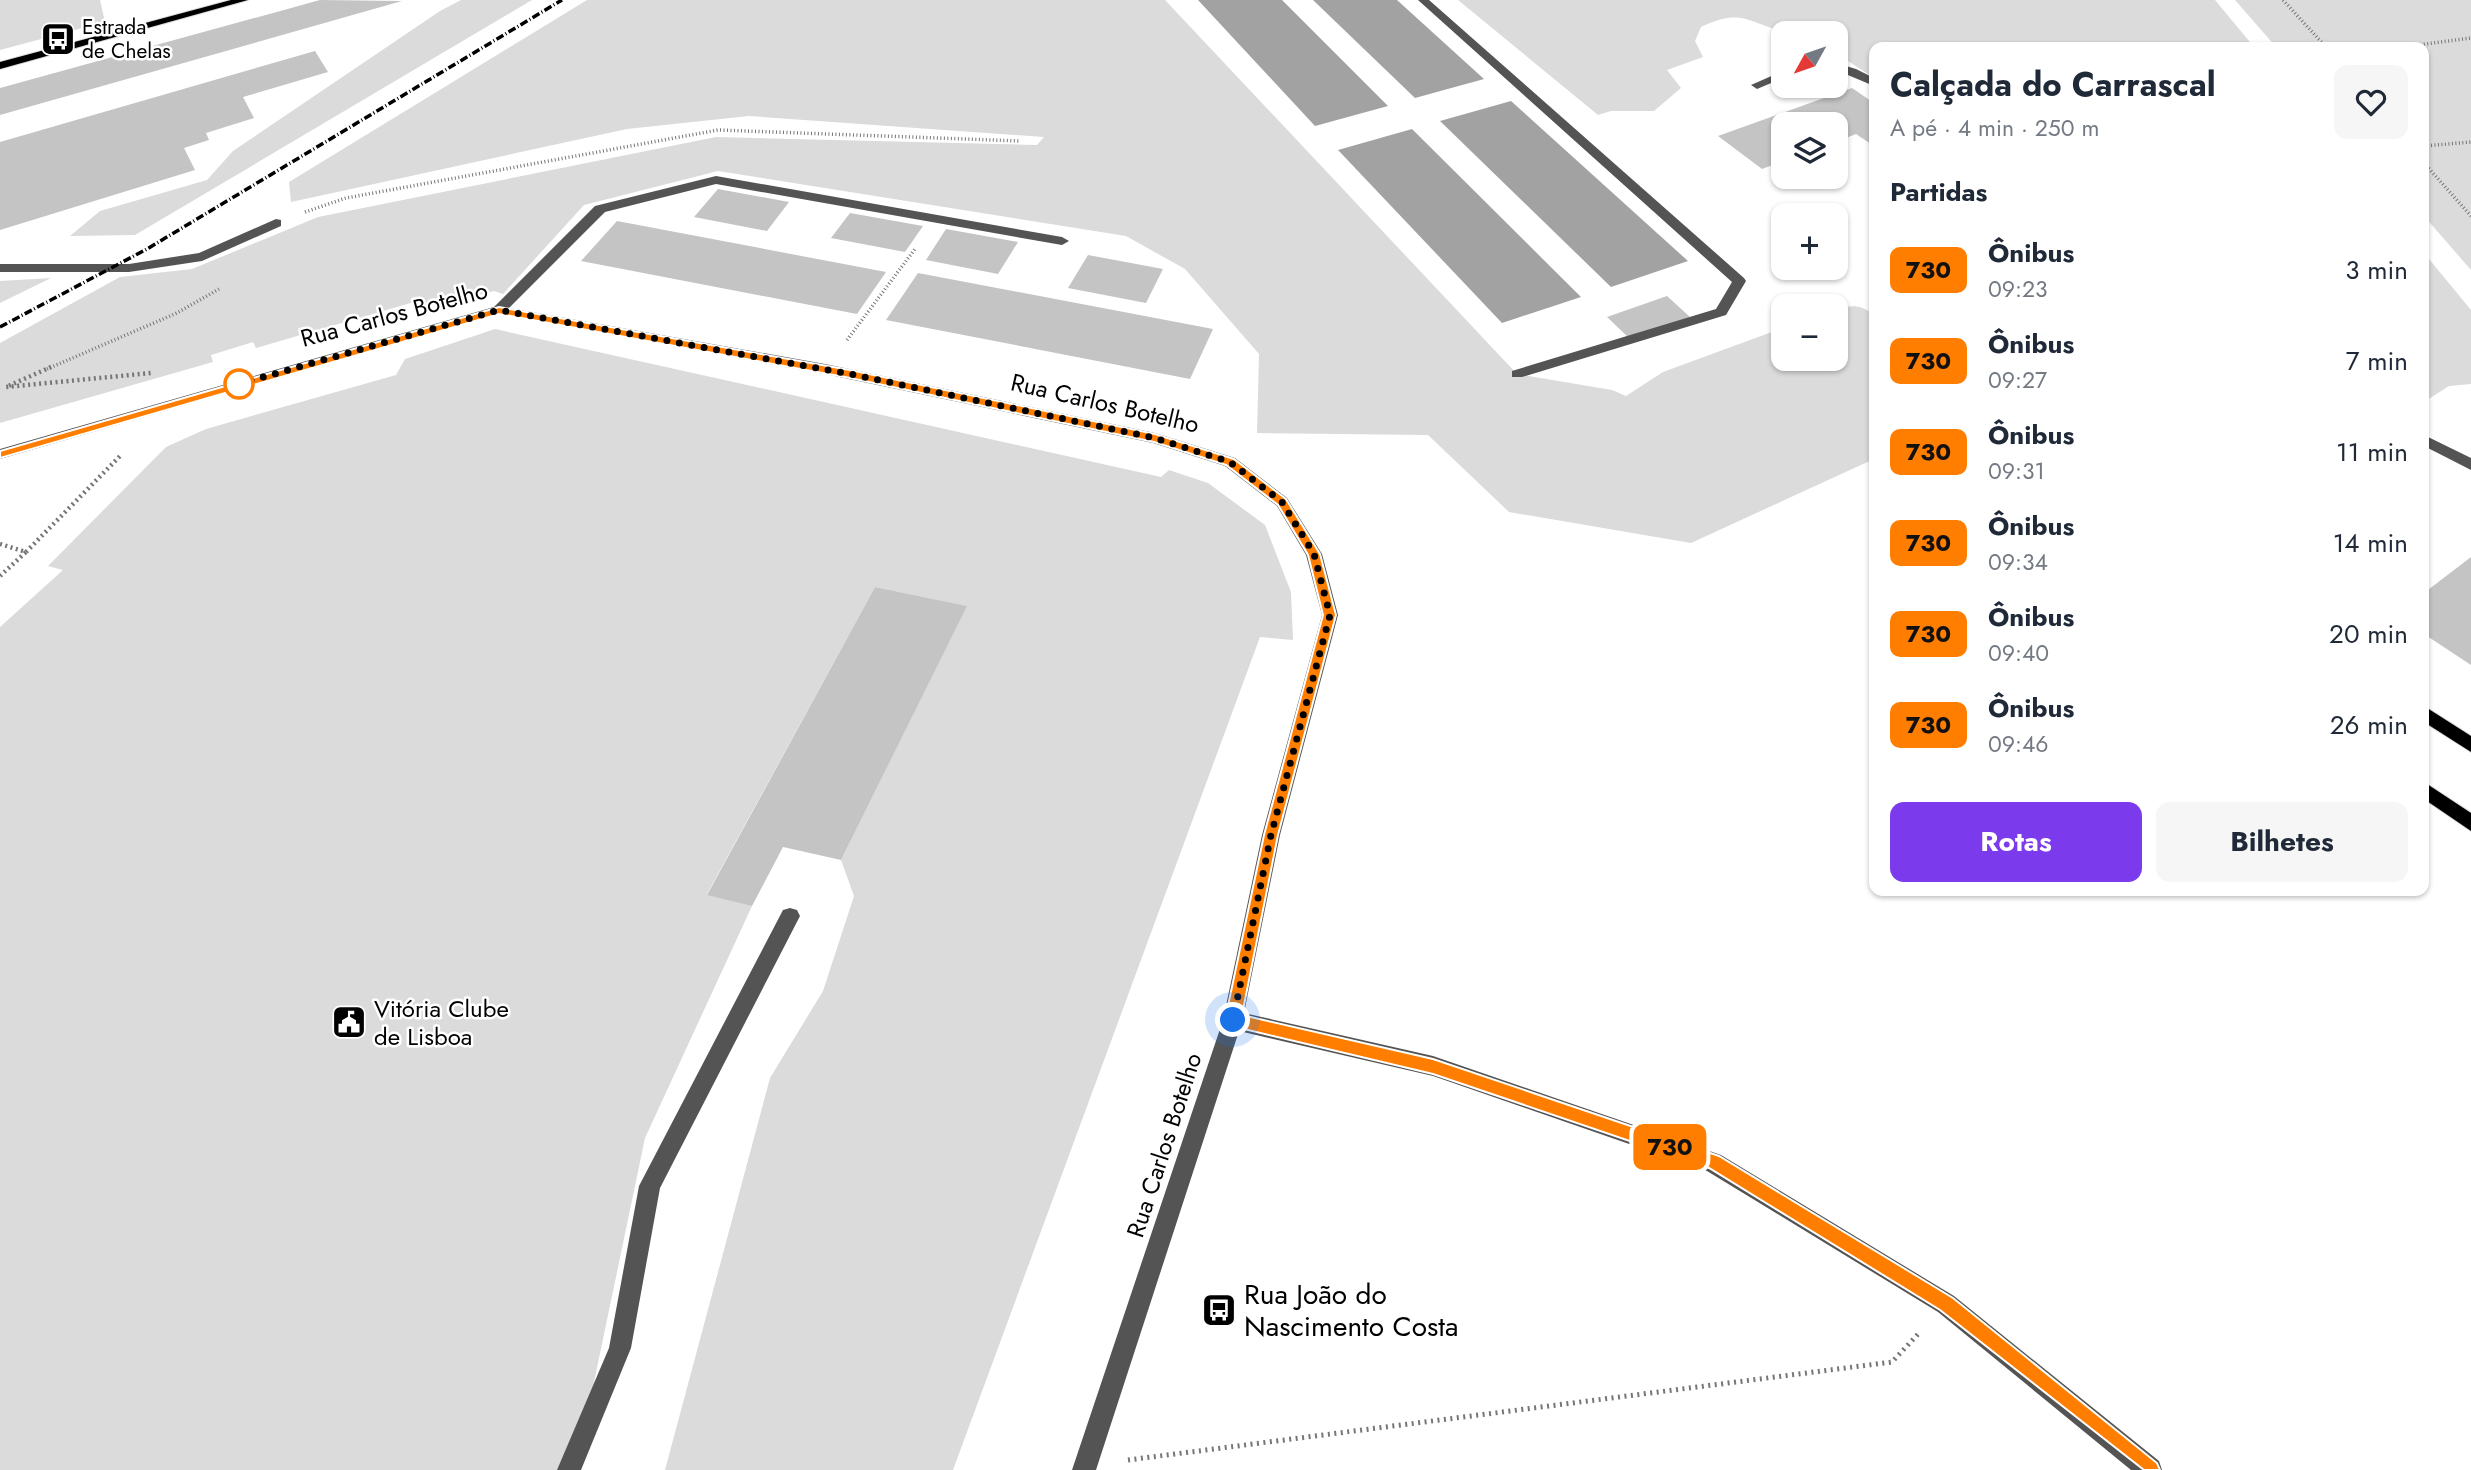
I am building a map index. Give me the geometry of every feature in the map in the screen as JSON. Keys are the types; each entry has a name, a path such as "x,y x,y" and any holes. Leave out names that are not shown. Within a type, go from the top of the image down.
{"main road":[{"path":"0,66 236,1"},
{"path":"2429,716 2471,745"},
{"path":"2429,793 2471,823"}],"street":[{"path":"1423,0 1739,281 1721,312 1517,374"},
{"path":"1848,70 1869,80"},
{"path":"1757,85 1771,79"},
{"path":"499,310 600,209 716,180 1062,241"},
{"path":"0,268 129,268 202,257 276,223"},
{"name":"Rua Carlos Botelho","path":"0,454 499,310 825,369 1155,438 1230,462 1282,502 1314,554 1330,615 1271,835 1233,1020 1085,1468"},
{"path":"2429,445 2471,465"},
{"path":"569,1470 620,1349 650,1186 790,916"},
{"path":"1233,1020 1433,1066 1713,1162 1947,1304 2150,1470"}],"path":[{"path":"2283,0 2321,42"},
{"path":"2429,44 2471,38"},
{"path":"276,223 346,198 718,130 1020,141"},
{"path":"2429,146 2471,142"},
{"path":"2429,169 2471,216"},
{"path":"825,369 937,219"},
{"path":"0,389 177,313 224,286"},
{"path":"6,387 162,372 174,402"},
{"path":"0,576 128,449"},
{"path":"0,544 26,552"},
{"path":"1085,1468 1892,1362 1947,1304"}],"shaded area":[{"path":"0,0 100,0 105,22 0,50"},
{"path":"461,0 532,0 135,235 70,236 100,211 207,180 233,151 440,11"},
{"path":"587,0 1165,0 1517,374 1612,390 1626,396 1663,372 1771,332 1771,371 1848,371 1848,307 1869,311 1869,461 1691,543 1509,512 1428,435 1257,433 1259,354 1185,269 1126,236 718,171 584,205 503,294 494,291 439,306 414,302 256,348 253,342 211,355 213,362 0,423 0,343 120,277 192,269 318,217 716,137 1037,145 1044,137 749,116 627,129 291,202 289,182"},
{"path":"1198,0 1282,0 1388,106 1315,126"},
{"path":"1313,0 1397,0 1484,79 1415,98"},
{"path":"1458,0 2215,0 2250,42 1869,42 1869,75 1848,61 1848,21 1771,21 1771,28 1745,19 1727,18 1701,27 1695,41 1703,57 1667,70 1681,88 1654,111 1611,111 1598,115"},
{"path":"2235,0 2471,0 2471,270 2429,222 2429,42 2272,42"},
{"path":"1511,101 1688,261 1611,287 1440,121"},
{"path":"1412,129 1581,297 1502,323 1338,150"},
{"path":"2429,259 2471,310 2471,384 2449,386 2429,399"},
{"path":"51,278 0,303 0,281"},
{"path":"495,329 1161,477 1169,470 1208,483 1265,525 1291,592 1293,640 1260,637 953,1470 665,1470 770,1078 823,991 854,896 841,860 966,606 875,587 707,894 752,906 645,1138 584,1430 562,1470 0,1470 0,627 63,570 48,566 166,447 206,429 396,375 405,359"}],"building":[{"path":"320,0 402,1 0,115 0,88"},
{"path":"315,51 328,72 243,97 254,118 206,133 209,140 184,148 195,170 0,230 0,142"},
{"path":"1852,88 1869,100 1869,143 1856,134 1848,137 1848,112 1785,112 1824,98 1848,98 1848,89"},
{"path":"1771,117 1771,166 1762,169 1718,136"},
{"path":"718,189 789,202 767,231 694,217"},
{"path":"850,213 923,226 905,252 831,238"},
{"path":"617,221 886,272 857,314 581,261"},
{"path":"946,229 1018,242 998,274 926,260"},
{"path":"1088,255 1163,269 1146,303 1068,288"},
{"path":"918,273 1213,329 1190,379 886,320"},
{"path":"1667,296 1690,317 1629,338 1607,317"},
{"path":"2471,557 2471,665 2429,637 2429,589"},
{"path":"875,587 967,606 841,860 783,847 752,906 707,895"}],"railway":[{"path":"0,327 147,249 562,0"}],"bus line":[{"name":"730","path":"0,454 499,310 850,374 1155,438 1230,462 1282,502 1314,554 1330,615 1271,835 1233,1020 1433,1066 1713,1162 1947,1304 2150,1470"}],"place":[{"name":"Estrada de Chelas","path":"58,39"},
{"name":"Vitória Clube de Lisboa","path":"349,1022"},
{"name":"Rua João do Nascimento Costa","path":"1219,1310"}],"route":[{"path":"239,384 499,310 850,374 1155,438 1230,462 1282,502 1314,554 1330,615 1271,835 1233,1020"}]}
